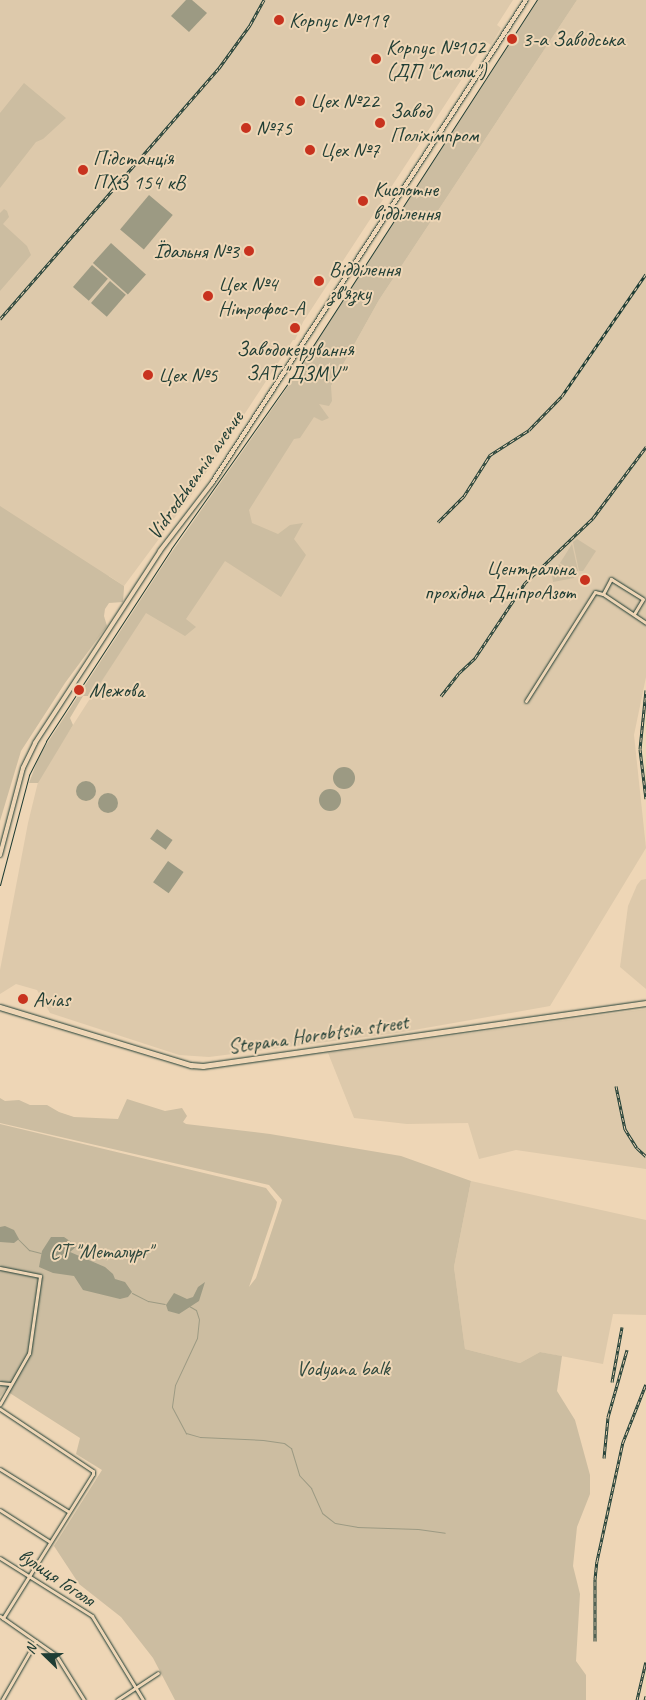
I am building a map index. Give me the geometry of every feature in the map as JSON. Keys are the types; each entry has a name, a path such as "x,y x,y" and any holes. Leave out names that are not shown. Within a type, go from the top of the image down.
{"main road":[{"name":"Stepana Horobtsia street","path":"0,1007 191,1065 203,1066 646,1003"}],"street":[{"name":"Vidrodzhennia avenue","path":"0,853 23,768 35,743 160,551 212,483 526,0"},
{"path":"602,594 612,580 643,599 634,614"},
{"path":"526,701 595,592 602,594 646,623"},
{"path":"0,1268 40,1276 29,1353 0,1404"},
{"path":"0,1383 10,1384"},
{"path":"0,1409 93,1471 93,1474 1,1617 56,1655 84,1700"},
{"path":"0,1469 69,1512"},
{"path":"0,1510 50,1542"},
{"name":"вулиця Гоголя","path":"0,1558 92,1616 143,1700"},
{"path":"2,1700 36,1641"},
{"path":"117,1700 158,1673"}],"shaded area":[{"path":"0,0 513,0 497,25 501,28 491,45 486,42 303,322 295,340 293,340 190,497 124,586 109,576 0,744"},
{"path":"186,0 192,0 207,13 189,32 171,16"},
{"path":"577,0 646,0 646,677 634,735 646,848 550,1006 397,1033 209,1057 179,1055 50,1013 37,990 16,984 0,994 0,970 28,823 39,778 145,613 331,386 379,300"},
{"path":"149,195 173,215 144,249 120,229"},
{"path":"111,243 146,274 128,295 93,263"},
{"path":"92,265 108,279 89,301 73,287"},
{"path":"110,281 126,295 107,317 91,303"},
{"path":"344,767 352,770 355,778 352,786 344,789 336,786 333,778 336,770"},
{"path":"86,781 93,784 96,791 93,798 86,801 79,798 76,791 79,784"},
{"path":"330,789 338,792 341,800 338,808 330,811 322,808 319,800 322,792"},
{"path":"108,793 115,796 118,803 115,810 108,813 101,810 98,803 101,796"},
{"path":"157,829 173,840 166,850 150,839"},
{"path":"168,861 184,872 169,893 153,882"},
{"path":"646,879 646,989 620,967 628,906 637,885 641,880"},
{"path":"646,1009 646,1169 516,1150 479,1159 468,1123 407,1124 354,1118 328,1053"},
{"path":"471,1181 646,1220 646,1315 613,1314 603,1364 540,1352 520,1363 465,1349 454,1267"},
{"path":"5,1226 14,1230 19,1239 14,1243 0,1242 0,1227"},
{"path":"51,1237 64,1237 77,1246 70,1252 105,1267 113,1274 115,1279 125,1282 132,1292 128,1297 120,1299 83,1290 74,1276 53,1273 39,1267 42,1251"},
{"path":"205,1282 199,1301 179,1314 168,1311 166,1305 174,1293 187,1299 193,1297 198,1287"}],"green space":[{"path":"538,0 577,0 379,300 331,386 332,401 329,406 319,404 329,418 322,421 314,417 300,438 294,439 249,510 252,523 278,534 290,525 303,523 294,539 306,555 281,597 225,561 186,619 196,627 185,636 146,613 92,696 83,696 70,718 73,725 38,783 29,783 40,754 169,556 284,392"},
{"path":"24,83 66,118 43,139 36,142 0,188 0,113"},
{"path":"4,209 9,217 3,224 27,246 31,255 0,291 0,213"},
{"path":"0,506 124,586 124,588 123,602 109,603 105,609 104,616 107,626 65,683 21,751 0,821"},
{"path":"577,539 596,551 583,571 579,571 573,542"},
{"path":"572,544 578,571 574,572 560,563"},
{"path":"559,564 573,574 574,578 553,582 552,575"},
{"name":"Vodyana balk","path":"0,1098 5,1101 19,1100 30,1105 47,1105 59,1112 74,1117 118,1119 127,1099 165,1111 182,1108 187,1116 183,1122 186,1124 270,1134 401,1156 471,1181 454,1267 465,1349 520,1363 540,1352 562,1356 557,1391 575,1420 590,1475 590,1494 577,1527 573,1566 580,1594 576,1661 586,1675 586,1700 175,1700 153,1658 121,1617 79,1584 54,1546 102,1470 76,1454 80,1438 5,1390 0,1397 0,1124 266,1188 277,1202 249,1287 256,1278 282,1200 269,1185 0,1123"}],"waterway":[{"path":"18,1239 29,1250 41,1253"},
{"path":"132,1293 148,1301 165,1304"},
{"path":"189,1306 196,1310 199,1319 197,1338 175,1385 172,1407 186,1433 200,1437 284,1443 291,1448 299,1475 311,1488 322,1513 335,1523 357,1527 418,1529 445,1533"}],"tram line":[{"path":"0,885 29,775 46,741 171,549 298,369 537,0"}],"railway":[{"path":"0,319 219,68 250,25 264,0"},
{"path":"438,522 464,496 490,455 529,430 562,396 646,274"},
{"path":"441,696 459,673 475,658 525,583 593,518 646,447"},
{"path":"646,690 640,749 646,799"},
{"path":"616,1086 625,1129 637,1148 646,1156"},
{"path":"612,1382 622,1327"},
{"path":"604,1458 608,1417 627,1350"},
{"path":"595,1641 595,1579 597,1561 623,1442 646,1384"},
{"path":"637,1700 646,1662"},
{"path":"645,1700 646,1696"}],"place":[{"name":"Корпус №119","path":"279,20"},
{"name":"3-а Заводська","path":"512,39"},
{"name":"Корпус №102 (ДП \"Смоли\")","path":"376,59"},
{"name":"Цех №22","path":"300,101"},
{"name":"Завод Поліхімпром","path":"380,123"},
{"name":"№75","path":"246,128"},
{"name":"Цех №7","path":"310,150"},
{"name":"Підстанція ПХЗ 154 кВ","path":"83,170"},
{"name":"Кислотне відділення","path":"363,201"},
{"name":"Їдальня №3","path":"249,251"},
{"name":"Відділення зв'язку","path":"319,281"},
{"name":"Цех №4 Нітрофос-А","path":"208,296"},
{"name":"Заводокерування ЗАТ \"ДЗМУ\"","path":"295,328"},
{"name":"Цех №5","path":"148,375"},
{"name":"Центральна прохідна ДніпроАзот","path":"585,580"},
{"name":"Межова","path":"79,690"},
{"name":"Avias","path":"23,999"}],"park label":[{"name":"СТ \"Металург\"","path":"101,1251"}]}
